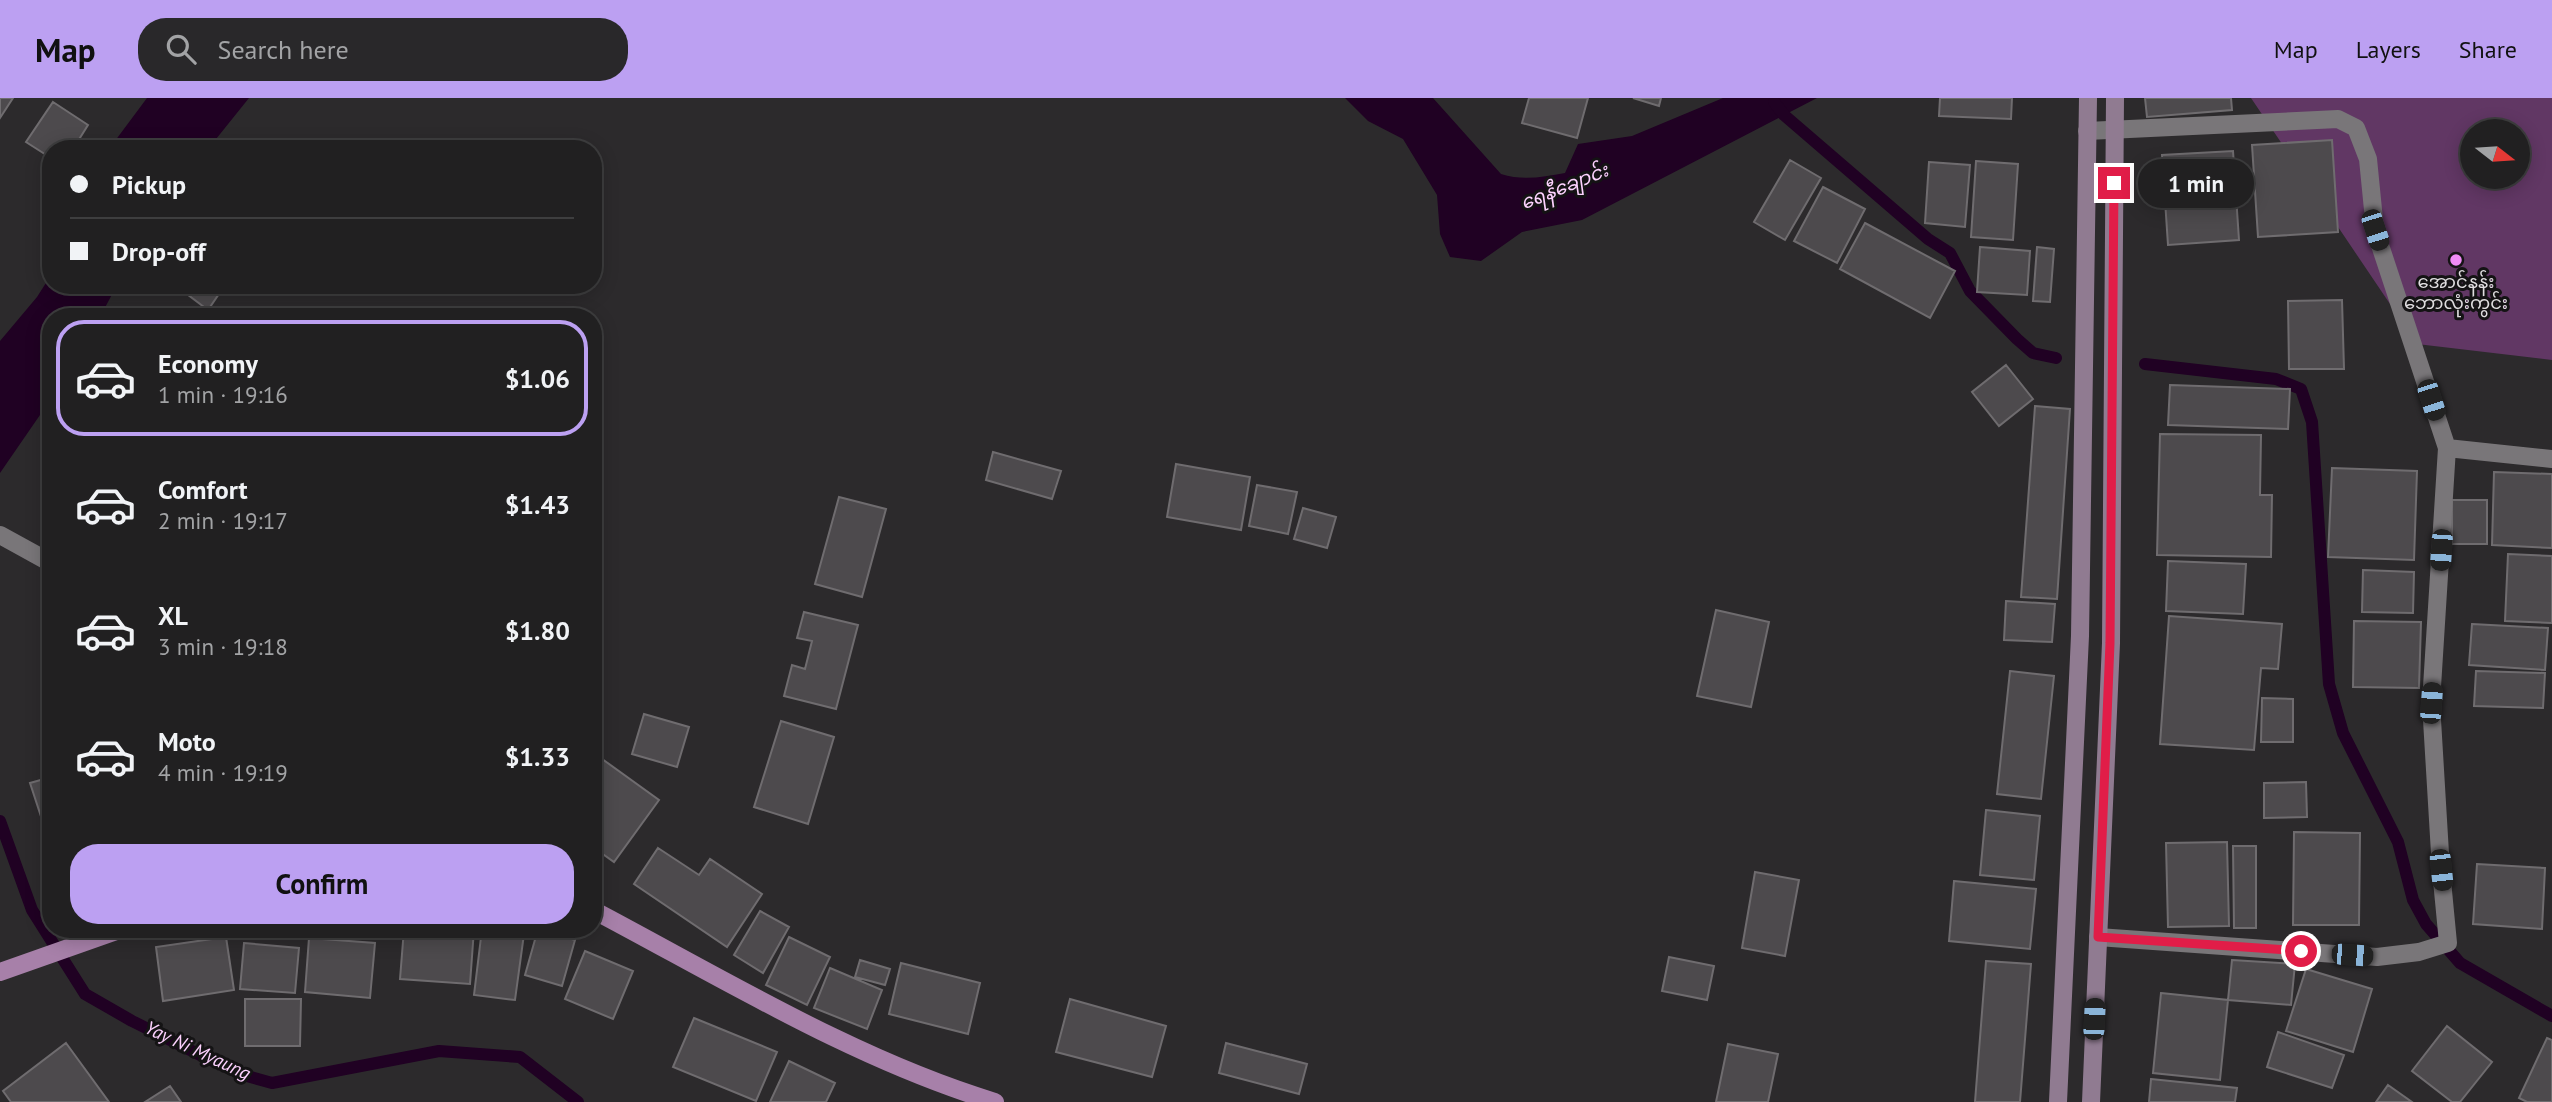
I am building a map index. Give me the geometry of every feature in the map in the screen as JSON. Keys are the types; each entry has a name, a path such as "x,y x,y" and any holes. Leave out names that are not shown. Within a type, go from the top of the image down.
{"main road":[{"path":"602,915 830,1035 956,1090 995,1102"},
{"path":"8,970 96,938"}],"street":[{"path":"2058,1102 2080,636 2088,98"},
{"path":"2091,1102 2110,643 2115,98"},
{"path":"2087,131 2338,119 2356,128 2368,159 2375,230 2447,448 2431,703 2448,943 2419,952 2377,957 2098,937"},
{"path":"2447,448 2552,459"},
{"path":"0,534 42,559"}],"shaded area":[{"name":"အောင်နန်း ဘောလုံးကွင်း","path":"2251,98 2552,98 2552,360 2417,344"}],"water":[{"path":"147,98 249,98 215,140 116,140"},
{"name":"ရေနီချောင်း","path":"1345,98 1433,98 1501,174 1525,178 1565,173 1578,144 1632,136 1723,98 1817,98 1582,220 1522,232 1481,261 1450,257 1440,234 1437,195 1403,139 1368,121"},
{"path":"42,289 42,294 112,294 105,308 42,308 42,412 0,473 0,341"}],"building":[{"path":"0,98 13,98 0,118"},
{"path":"1529,98 1588,98 1577,138 1522,123"},
{"path":"1633,98 1661,98 1659,106"},
{"path":"1940,98 2012,98 2011,119 1939,116"},
{"path":"2145,98 2231,98 2232,110 2147,117"},
{"path":"53,102 88,125 79,140 42,140 42,152 26,142"},
{"path":"2332,140 2338,232 2258,237 2252,145"},
{"path":"2233,151 2239,240 2168,245 2162,155"},
{"path":"1790,160 1821,178 1785,240 1754,222"},
{"path":"1976,161 2018,164 2013,240 1971,237"},
{"path":"1929,162 1970,165 1965,227 1925,223"},
{"path":"1823,187 1865,209 1837,263 1794,241"},
{"path":"1865,223 1955,271 1930,318 1840,269"},
{"path":"1980,247 2030,251 2027,295 1977,292"},
{"path":"2037,247 2054,249 2050,302 2033,301"},
{"path":"187,294 219,294 209,308 205,308"},
{"path":"2342,300 2344,369 2289,369 2288,301"},
{"path":"2006,365 2033,399 1999,426 1972,392"},
{"path":"2170,385 2290,389 2288,429 2168,425"},
{"path":"2035,406 2070,409 2057,599 2021,597"},
{"path":"2160,434 2261,435 2260,495 2272,495 2271,557 2157,555"},
{"path":"993,452 1061,471 1052,499 986,480"},
{"path":"1176,464 1250,477 1241,530 1167,517"},
{"path":"2332,468 2417,471 2414,560 2328,557"},
{"path":"2494,472 2552,474 2552,548 2492,545"},
{"path":"1257,485 1297,492 1288,534 1249,526"},
{"path":"839,497 886,509 862,597 815,584"},
{"path":"2452,500 2487,500 2487,544 2452,544"},
{"path":"1303,508 1336,517 1327,548 1294,539"},
{"path":"2508,554 2552,556 2552,623 2505,621"},
{"path":"2168,561 2246,564 2243,614 2166,611"},
{"path":"2363,570 2414,572 2413,613 2362,612"},
{"path":"2006,601 2055,604 2052,642 2004,640"},
{"path":"1716,610 1769,622 1751,707 1697,696"},
{"path":"804,612 858,625 836,709 784,696 792,665 805,669 812,641 797,638"},
{"path":"2169,616 2282,624 2278,669 2261,668 2254,750 2160,744"},
{"path":"2354,621 2421,622 2419,688 2353,687"},
{"path":"2472,624 2548,628 2545,670 2469,665"},
{"path":"2010,671 2054,676 2041,799 1997,794"},
{"path":"2476,671 2545,673 2543,708 2474,706"},
{"path":"2262,698 2293,699 2293,742 2261,742"},
{"path":"644,714 689,727 677,767 632,754"},
{"path":"781,721 834,737 808,824 754,807"},
{"path":"602,759 659,800 614,862 602,853"},
{"path":"42,780 42,820 30,783"},
{"path":"2306,782 2307,817 2264,818 2264,783"},
{"path":"1986,810 2040,816 2034,880 1980,875"},
{"path":"2294,832 2360,833 2359,925 2293,925"},
{"path":"2227,842 2229,926 2168,927 2166,843"},
{"path":"2233,846 2256,846 2256,928 2234,928"},
{"path":"658,848 699,875 710,859 762,894 727,947 634,884"},
{"path":"2477,864 2545,868 2542,929 2473,924"},
{"path":"1755,872 1799,880 1785,956 1742,948"},
{"path":"1954,881 2036,889 2030,949 1949,941"},
{"path":"760,911 789,927 763,973 734,955"},
{"path":"789,937 830,957 807,1005 766,985"},
{"path":"226,938 234,990 163,1001 156,947"},
{"path":"309,938 375,943 370,998 305,992"},
{"path":"403,938 473,938 470,984 400,979"},
{"path":"481,938 523,938 515,1000 474,995"},
{"path":"535,938 575,940 562,986 525,975"},
{"path":"244,943 299,948 295,993 240,989"},
{"path":"585,951 633,971 613,1019 565,999"},
{"path":"1669,957 1714,966 1707,1000 1662,991"},
{"path":"860,960 890,969 885,985 855,977"},
{"path":"2232,960 2295,964 2291,1005 2228,1000"},
{"path":"1986,961 2031,964 2020,1102 1975,1102"},
{"path":"901,963 980,983 968,1034 889,1014"},
{"path":"830,968 882,990 867,1029 814,1008"},
{"path":"2306,969 2372,989 2353,1052 2286,1031"},
{"path":"2161,993 2228,1000 2220,1080 2153,1073"},
{"path":"245,999 301,999 300,1046 245,1046"},
{"path":"1070,999 1166,1026 1152,1077 1056,1052"},
{"path":"694,1018 777,1052 756,1101 673,1067"},
{"path":"2447,1026 2492,1062 2460,1102 2452,1102 2412,1071"},
{"path":"2278,1032 2344,1055 2332,1088 2267,1067"},
{"path":"2547,1038 2552,1040 2552,1102 2527,1102 2519,1098"},
{"path":"66,1043 109,1102 11,1102 3,1091"},
{"path":"1226,1043 1307,1064 1299,1094 1219,1073"},
{"path":"1728,1044 1778,1054 1768,1102 1716,1102"},
{"path":"789,1061 835,1083 826,1102 770,1102"},
{"path":"2151,1079 2237,1088 2235,1102 2149,1102"},
{"path":"2388,1085 2412,1102 2376,1102"},
{"path":"170,1086 181,1102 145,1102"}],"waterway":[{"path":"1774,102 1784,115 1928,239 1950,253 1970,291 2017,339 2033,353 2056,358"},
{"path":"2145,364 2276,379 2301,389 2312,422 2329,684 2343,733 2398,842 2413,900 2426,924 2460,963 2552,1016"},
{"name":"Yay Ni Myaung","path":"0,821 32,910 42,926"},
{"name":"Yay Ni Myaung","path":"50,938 85,994 132,1021 247,1076 272,1083 439,1051 520,1057 578,1102"}],"place":[{"name":"အောင်နန်း ဘောလုံးကွင်း","path":"2456,260"}],"route":[{"path":"2114,183 2110,643 2098,937 2301,951"}]}
